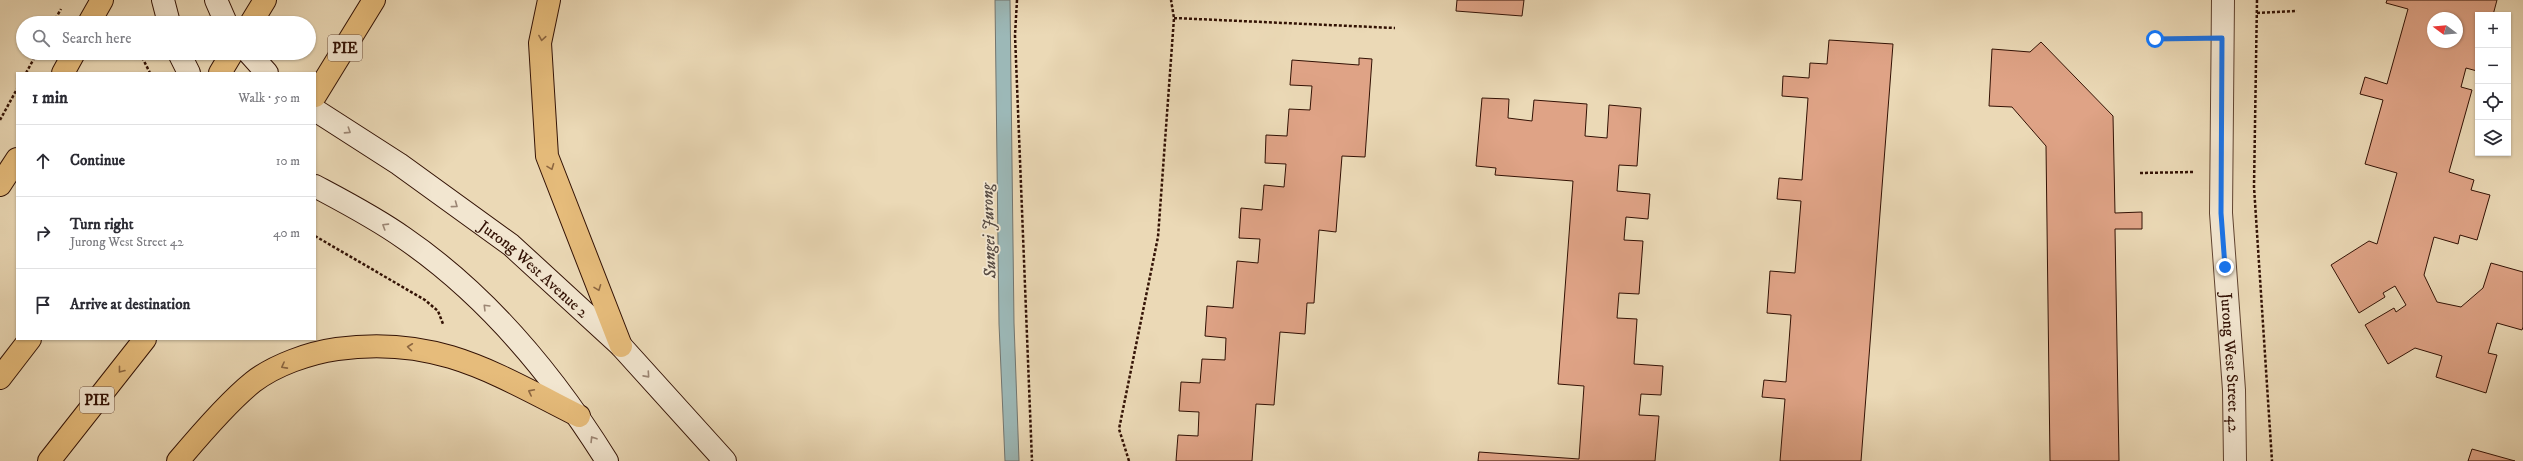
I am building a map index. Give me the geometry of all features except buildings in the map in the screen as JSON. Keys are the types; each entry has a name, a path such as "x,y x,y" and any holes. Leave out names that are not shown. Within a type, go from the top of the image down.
{"highway":[{"path":"94,16 102,0"},
{"path":"255,16 265,0"},
{"name":"PIE","path":"316,94 374,0"},
{"path":"550,0 540,43 547,156 621,346"},
{"path":"64,72 70,60"},
{"path":"221,72 228,60"},
{"path":"0,185 16,161"},
{"path":"0,200 16,183"},
{"path":"0,378 29,340"},
{"name":"PIE","path":"49,461 144,340"},
{"path":"178,461 196,439 254,382 314,352 369,344 410,347 444,354 488,370 578,416"}],"main road":[{"path":"163,0 167,16"},
{"path":"216,0 223,16"},
{"name":"Jurong West Street 42","path":"2222,6 2221,213 2234,390 2235,461"},
{"path":"182,60 188,72"},
{"path":"255,60 266,72"},
{"name":"Jurong West Avenue 2","path":"316,111 399,164 511,245 621,346 725,461"},
{"path":"316,187 404,238 471,292 513,335 578,416 607,461"}],"path":[{"path":"1017,0 1015,35 1032,461"},
{"path":"1128,461 1119,429 1158,237 1174,18 1171,0"},
{"path":"2257,0 2254,187 2272,461"},
{"path":"2222,6 2257,13 2297,11"},
{"path":"1174,18 1396,28"},
{"path":"2155,39 2222,38"},
{"path":"27,72 33,60"},
{"path":"144,60 150,72"},
{"path":"0,120 16,91"},
{"path":"2140,172 2221,173"},
{"path":"316,237 425,300 438,311 444,326"}],"water":[{"name":"Sungei Jurong","path":"995,0 1010,0 1014,323 1019,461 1005,461 999,324"}],"route":[{"path":"2155,39 2222,38 2221,213 2225,267"}]}
